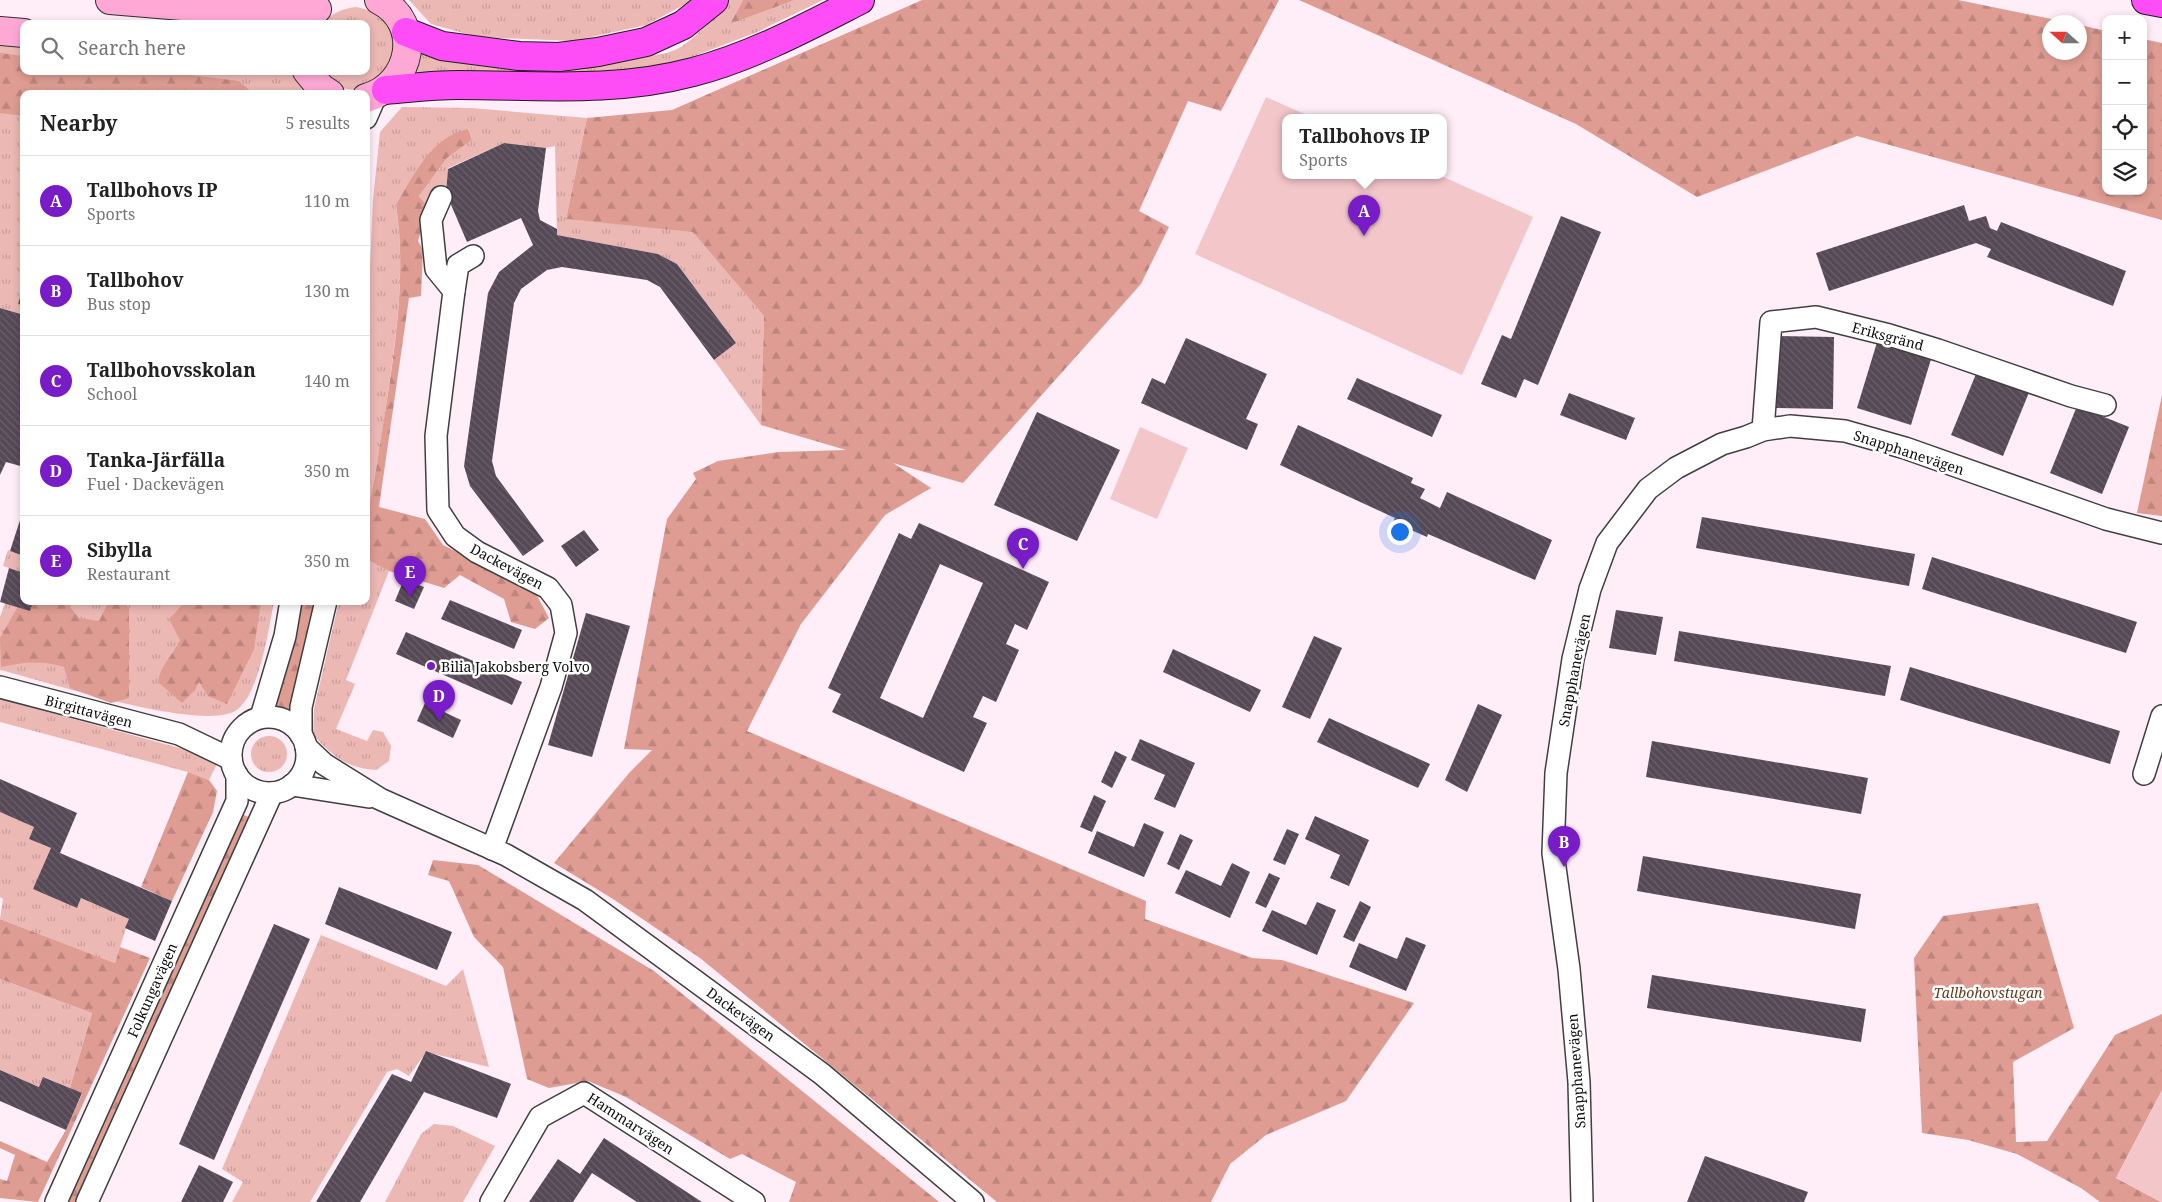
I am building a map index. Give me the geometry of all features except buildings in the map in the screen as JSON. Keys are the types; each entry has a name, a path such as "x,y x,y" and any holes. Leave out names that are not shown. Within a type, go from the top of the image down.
{"highway":[{"path":"406,32 442,46 519,56 559,57 598,52 646,42 683,25 714,0"},
{"path":"374,100 458,85 566,88 639,82 693,72 739,57 860,0"},
{"path":"2146,0 2162,3"}],"main road":[{"path":"110,0 267,13 317,11"},
{"path":"374,100 397,78 404,64 408,48 406,32 398,16 383,1"},
{"path":"0,31 20,34"}],"street":[{"path":"441,197 430,220 436,269 454,292"},
{"name":"Dackevägen","path":"473,256 458,265 454,292 436,436 438,510 455,536 477,552 548,588 561,605 566,633 551,687 492,849"},
{"name":"Eriksgränd","path":"1763,430 1771,322 1816,317 1938,350 2070,396 2105,405"},
{"name":"Snapphanevägen","path":"1582,1202 1578,1072 1569,969 1553,853 1556,773 1576,640 1606,543 1648,489 1676,468 1722,444 1763,430 1790,426 1845,431 1905,448 2106,519 2162,533"},
{"path":"262,717 285,636 290,605"},
{"path":"303,741 295,727 284,720 262,717 247,724 235,736 234,767 253,790 282,789 304,768 303,741 301,707 325,605"},
{"name":"Birgittavägen","path":"0,687 178,734 235,736"},
{"path":"2144,774 2162,716"},
{"name":"Birgittavägen","path":"178,734 234,767"},
{"name":"Dackevägen","path":"303,741 324,764 380,799 492,849 593,906 822,1074 973,1202"},
{"name":"Folkungavägen","path":"56,1202 237,801 234,767"},
{"name":"Dackevägen","path":"282,789 380,799"},
{"name":"Folkungavägen","path":"88,1202 282,789"},
{"name":"Hammarvägen","path":"491,1202 540,1116 584,1092 754,1202"}],"green space":[{"path":"409,0 693,0 646,25 573,41 477,37 431,24"},
{"path":"728,0 743,0 730,24 795,0 823,0 755,33 678,62 626,70 538,75 461,71 415,74 418,53 505,65 563,67 592,66 665,53 676,50 691,39"},
{"path":"743,0 795,0 730,24"},
{"path":"922,0 1279,0 1221,111 1188,101 1139,211 1169,227 1141,284 963,483 893,463 931,488 885,515 801,624 747,731 1146,901 1145,919 1252,958 1282,960 1414,1003 1346,1101 1266,1135 1230,1164 1211,1202 997,1202 700,958 613,899 554,863 630,772 652,750 624,749 667,519 696,479 693,473 718,461 779,452 846,450 761,425 764,316 693,232 566,219 587,118 672,110"},
{"path":"1299,0 1958,0 2042,17 2042,60 2087,60 2087,27 2102,30 2102,195 2147,195 2147,40 2162,43 2162,220 1857,136 1697,197 1576,124"},
{"path":"356,7 365,9 381,17 391,29 393,36 394,45 390,70 381,80 359,89 344,89 325,75 370,75 370,20 326,20 337,12"},
{"path":"0,41 20,43 20,75 292,75 303,87 304,90 20,90 20,298 18,304 20,305 20,314 0,308"},
{"path":"0,53 20,56 20,75 190,75 239,81 249,90 20,90 20,116 0,113"},
{"path":"402,107 471,108 587,118 566,219 693,231 764,316 761,425 714,360 736,343 677,264 658,254 557,235 555,146 546,148 504,143 448,168 446,193 428,207 419,196 447,158 472,140 468,129 396,205 400,258 398,313 392,368 370,503 370,267 373,200 380,132"},
{"path":"468,129 472,140 447,158 419,196 428,207 418,241 423,250 421,296 409,298 379,507 425,519 443,545 534,590 549,618 535,629 511,622 504,599 460,575 444,588 389,571 370,561 370,502 387,402 399,302 400,268 396,205 425,159 444,140 455,133"},
{"path":"2162,395 2162,516 2137,513"},
{"path":"8,550 20,554 20,572 3,566"},
{"path":"370,561 389,571 346,680 355,684 336,729 367,741 373,730 383,732 391,746 389,761 376,770 356,767 341,760 313,735 314,709 338,605 370,605"},
{"path":"20,602 20,605 273,605 258,674 246,700 238,709 221,715 194,715 160,711 123,703 0,670 0,617 5,603"},
{"path":"20,603 20,605 68,605 79,618 99,621 107,605 126,605 129,608 129,698 111,703 70,688 64,667 48,663 32,662 1,667 0,638"},
{"path":"182,605 260,605 254,649 227,704 208,696 199,682 195,690 182,703 158,682 164,666 180,640 169,619"},
{"path":"300,605 319,605 293,717 273,711"},
{"path":"0,699 183,749 205,756 217,764 209,780 188,772 0,722"},
{"path":"269,736 276,737 282,741 286,747 286,761 282,767 276,771 269,772 262,771 256,767 252,761 251,754 252,747 256,741 262,737"},
{"path":"188,772 209,780 217,791 213,812 172,901 141,887"},
{"path":"0,812 34,827 29,839 51,848 77,908 81,898 129,919 115,963 0,919 3,899 0,897"},
{"path":"239,813 251,818 80,1202 64,1202"},
{"path":"433,860 478,865 654,971 939,1202 789,1202 796,1182 742,1154 730,1159 626,1097 588,1081 549,1088 527,1079 503,967 474,937 449,881 428,875"},
{"name":"Tallbohovstugan","path":"2038,903 2074,1028 2013,1062 2016,1142 2047,1141 2115,1035 2162,1014 2162,1090 2116,1178 2161,1202 2100,1202 2081,1188 2017,1154 1968,1140 1922,1133 1914,958 1943,916"},
{"path":"0,919 115,963 120,947 150,958 38,1202 0,1198 0,1179 7,1181 15,1155 0,1148 0,1141 47,1162 66,1130 82,1094 70,1088 92,1013 0,979"},
{"path":"321,935 446,986 463,969 489,1067 426,1052 409,1076 397,1069 387,1072 310,1202 232,1202 243,1182 222,1169"},
{"path":"0,979 92,1013 70,1088 44,1077 39,1087 0,1070"},
{"path":"434,1124 453,1126 495,1146 463,1202 385,1202 421,1134"}],"shaded area":[{"path":"1266,97 1304,114 1282,114 1282,179 1447,179 1533,217 1462,375 1195,254"},
{"path":"1140,427 1188,448 1157,519 1110,499"},
{"path":"2162,1090 2162,1202 2161,1202 2116,1178"}],"place":[{"name":"Tallbohovs IP","path":"1364,236"},
{"name":"Tallbohovsskolan","path":"1023,569"},
{"name":"Sibylla","path":"410,597"},
{"name":"Bilia Jakobsberg Volvo","path":"431,666"},
{"name":"Tanka-Järfälla","path":"439,721"},
{"name":"Tallbohov","path":"1564,867"}]}
